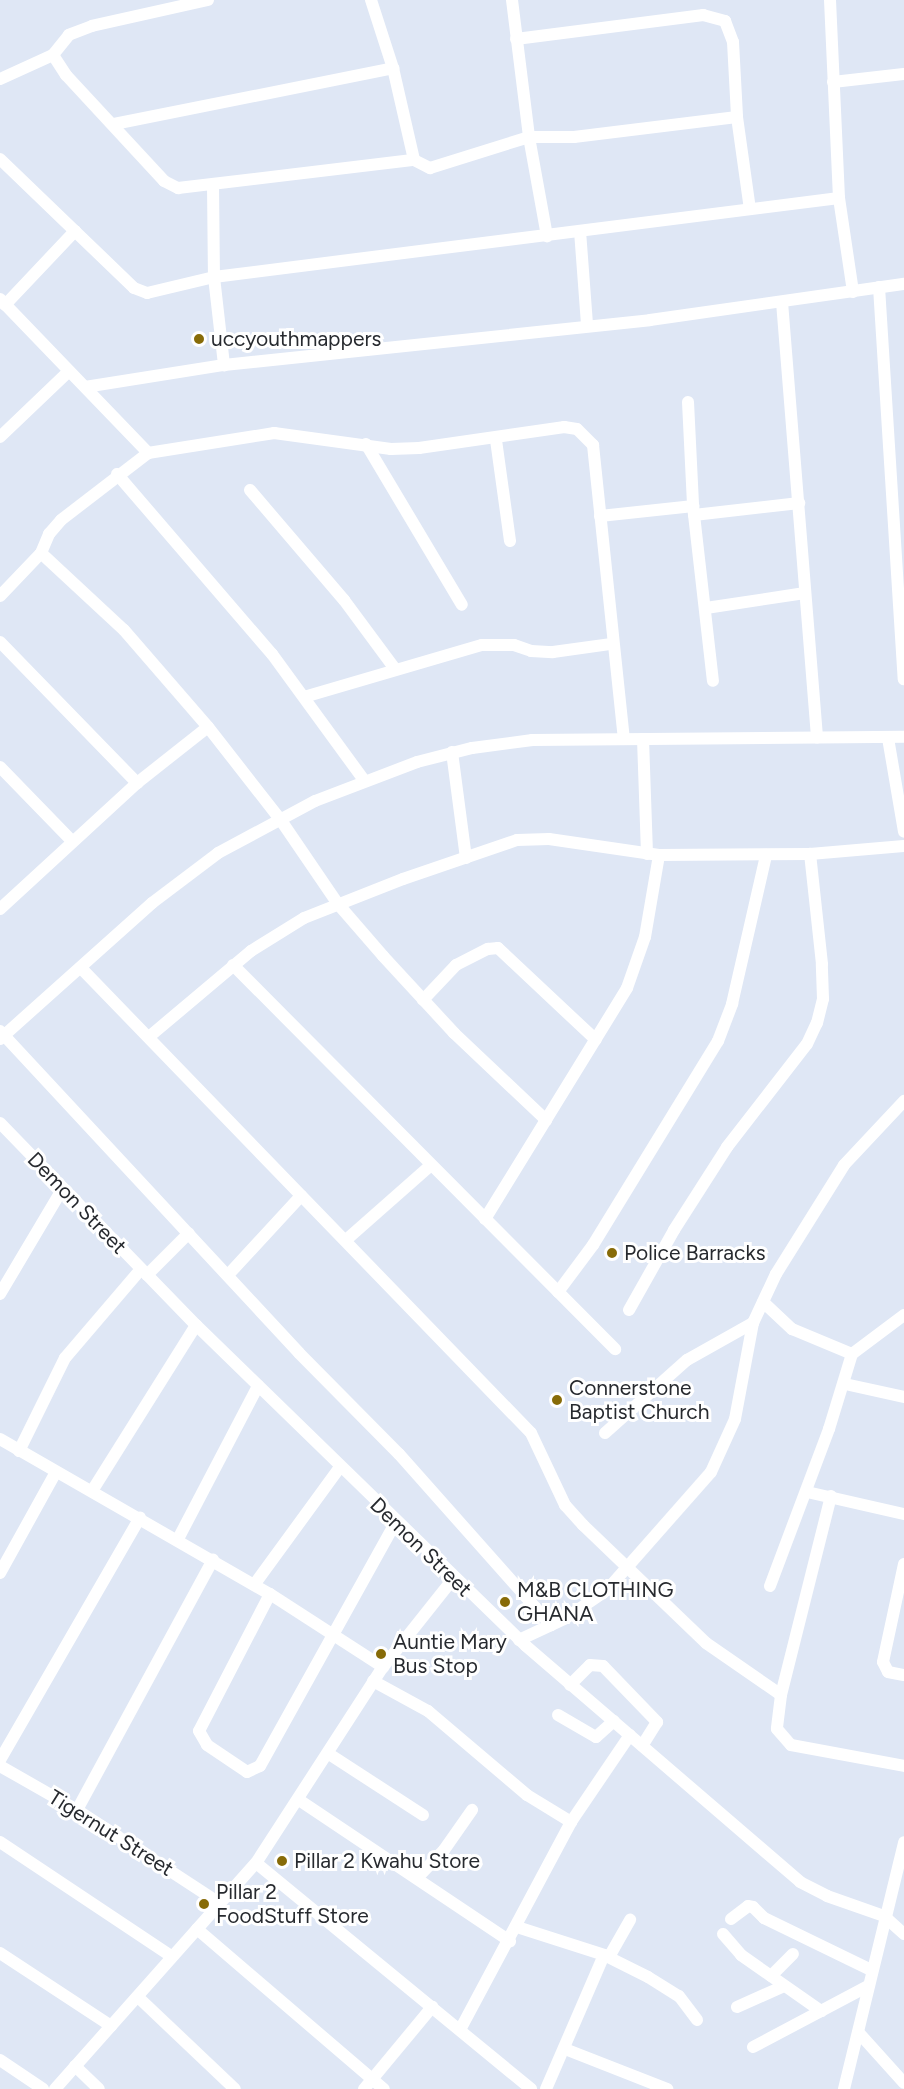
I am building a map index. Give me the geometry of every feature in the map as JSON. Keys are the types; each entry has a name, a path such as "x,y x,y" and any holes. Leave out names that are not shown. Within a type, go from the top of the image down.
{"street":[{"path":"0,79 53,55 69,35 92,26 208,0"},
{"path":"371,0 393,68 414,159"},
{"path":"512,0 529,137 547,236"},
{"path":"830,0 839,198 853,292"},
{"path":"516,39 703,15 716,17 731,29 737,117 750,209"},
{"path":"53,55 66,75 170,186 213,185 414,159 430,168 529,137 574,137 737,117"},
{"path":"114,124 393,68"},
{"path":"833,82 904,74"},
{"path":"0,159 140,291 214,277 839,198"},
{"path":"213,185 214,277 224,365"},
{"path":"75,231 2,302 148,453"},
{"path":"580,231 586,324"},
{"path":"85,387 224,365 782,302 904,284"},
{"path":"879,287 904,679"},
{"path":"782,302 817,738"},
{"path":"0,437 69,371"},
{"path":"688,402 694,510 713,681"},
{"path":"0,596 41,553 49,534 61,520 117,474 148,453 274,433 419,448 496,440 564,427 578,429 593,446 611,644 624,738"},
{"path":"496,440 510,541"},
{"path":"366,444 462,605"},
{"path":"117,474 243,618 364,780"},
{"path":"250,490 344,600 395,669"},
{"path":"600,516 799,503"},
{"path":"41,553 124,630 208,727 280,819 338,904 423,1000 546,1120"},
{"path":"706,608 805,593"},
{"path":"0,642 137,783"},
{"path":"304,697 482,645 514,645 531,651 553,652 611,644"},
{"path":"1,906 71,840 137,783 208,727"},
{"path":"551,1625 399,1454 1,1035 189,874 246,836 364,780 452,752 532,740 904,737"},
{"path":"888,738 904,832"},
{"path":"485,1219 627,988 638,961 653,854 643,739"},
{"path":"452,752 466,858"},
{"path":"0,768 71,840"},
{"path":"150,1036 233,965 295,923 338,904 466,858 533,838 653,854 810,854 904,846"},
{"path":"629,1310 674,1230 727,1147 807,1044 817,1023 823,999 822,964 810,854"},
{"path":"558,1292 593,1245 718,1041 732,1004 766,855"},
{"path":"423,1000 456,965 488,949 498,948 596,1040"},
{"path":"233,965 615,1349"},
{"path":"81,968 150,1036 531,1433 565,1505 706,1642 781,1695"},
{"path":"519,1640 551,1625 607,1590 696,1493 723,1451 745,1383 753,1323 763,1302 844,1165 904,1101"},
{"name":"Demon Street","path":"0,1123 196,1325 453,1579 519,1640 800,1882 827,1896 884,1916"},
{"path":"346,1240 431,1164"},
{"path":"0,1294 63,1188"},
{"path":"228,1275 302,1196"},
{"path":"19,1451 65,1358 144,1272 189,1233"},
{"path":"763,1302 792,1329 852,1354"},
{"path":"770,1586 807,1492 845,1384 852,1354 904,1316"},
{"path":"605,1433 687,1360 753,1323"},
{"path":"92,1491 196,1325"},
{"path":"845,1384 904,1397"},
{"path":"178,1539 258,1386"},
{"path":"0,1439 178,1539 270,1594 383,1667"},
{"path":"255,1585 340,1467"},
{"path":"0,1573 56,1472"},
{"path":"807,1492 904,1514"},
{"path":"831,1496 798,1638 781,1695 777,1730 785,1742 904,1766"},
{"path":"0,1760 140,1518"},
{"path":"270,1594 199,1731 207,1745 247,1772 260,1766 395,1522"},
{"path":"77,1810 213,1560"},
{"path":"904,1564 883,1662 888,1672 904,1675"},
{"path":"56,2089 111,2026 139,1998 171,1956 256,1863 299,1800 373,1681 453,1579"},
{"path":"570,1685 590,1665 603,1666 657,1722 642,1746"},
{"path":"373,1681 428,1711 527,1795 571,1822"},
{"path":"558,1715 596,1737 614,1721"},
{"path":"461,2028 510,1941 571,1822 630,1735"},
{"path":"328,1754 423,1815"},
{"name":"Tigernut Street","path":"0,1766 77,1810 219,1903"},
{"path":"299,1800 510,1941"},
{"path":"417,1878 450,1842 472,1810"},
{"path":"0,1842 171,1956"},
{"path":"844,2089 859,2033 884,1916 900,1875 904,1842"},
{"path":"256,1863 432,2007 461,2028 531,2089"},
{"path":"731,1919 748,1905 764,1918 872,1970"},
{"path":"884,1916 904,1934"},
{"path":"546,2089 607,1956 630,1920"},
{"path":"517,1927 607,1956 679,1996 697,2020"},
{"path":"197,1929 368,2084 384,2089"},
{"path":"723,1934 741,1956 820,2011"},
{"path":"0,1953 111,2026"},
{"path":"771,1976 793,1954"},
{"path":"736,2007 784,1986"},
{"path":"753,2047 868,1986"},
{"path":"139,1998 235,2089"},
{"path":"368,2084 432,2007"},
{"path":"859,2033 904,2083"},
{"path":"565,2049 667,2089"},
{"path":"0,2060 43,2089"},
{"path":"75,2066 99,2089"}],"place":[{"name":"uccyouthmappers","path":"199,339"},
{"name":"Police Barracks","path":"612,1253"},
{"name":"Connerstone Baptist Church","path":"557,1400"},
{"name":"M&B CLOTHING GHANA","path":"505,1602"},
{"name":"Auntie Mary Bus Stop","path":"381,1654"},
{"name":"Pillar 2 Kwahu Store","path":"282,1861"},
{"name":"Pillar 2 FoodStuff Store","path":"204,1904"}]}
